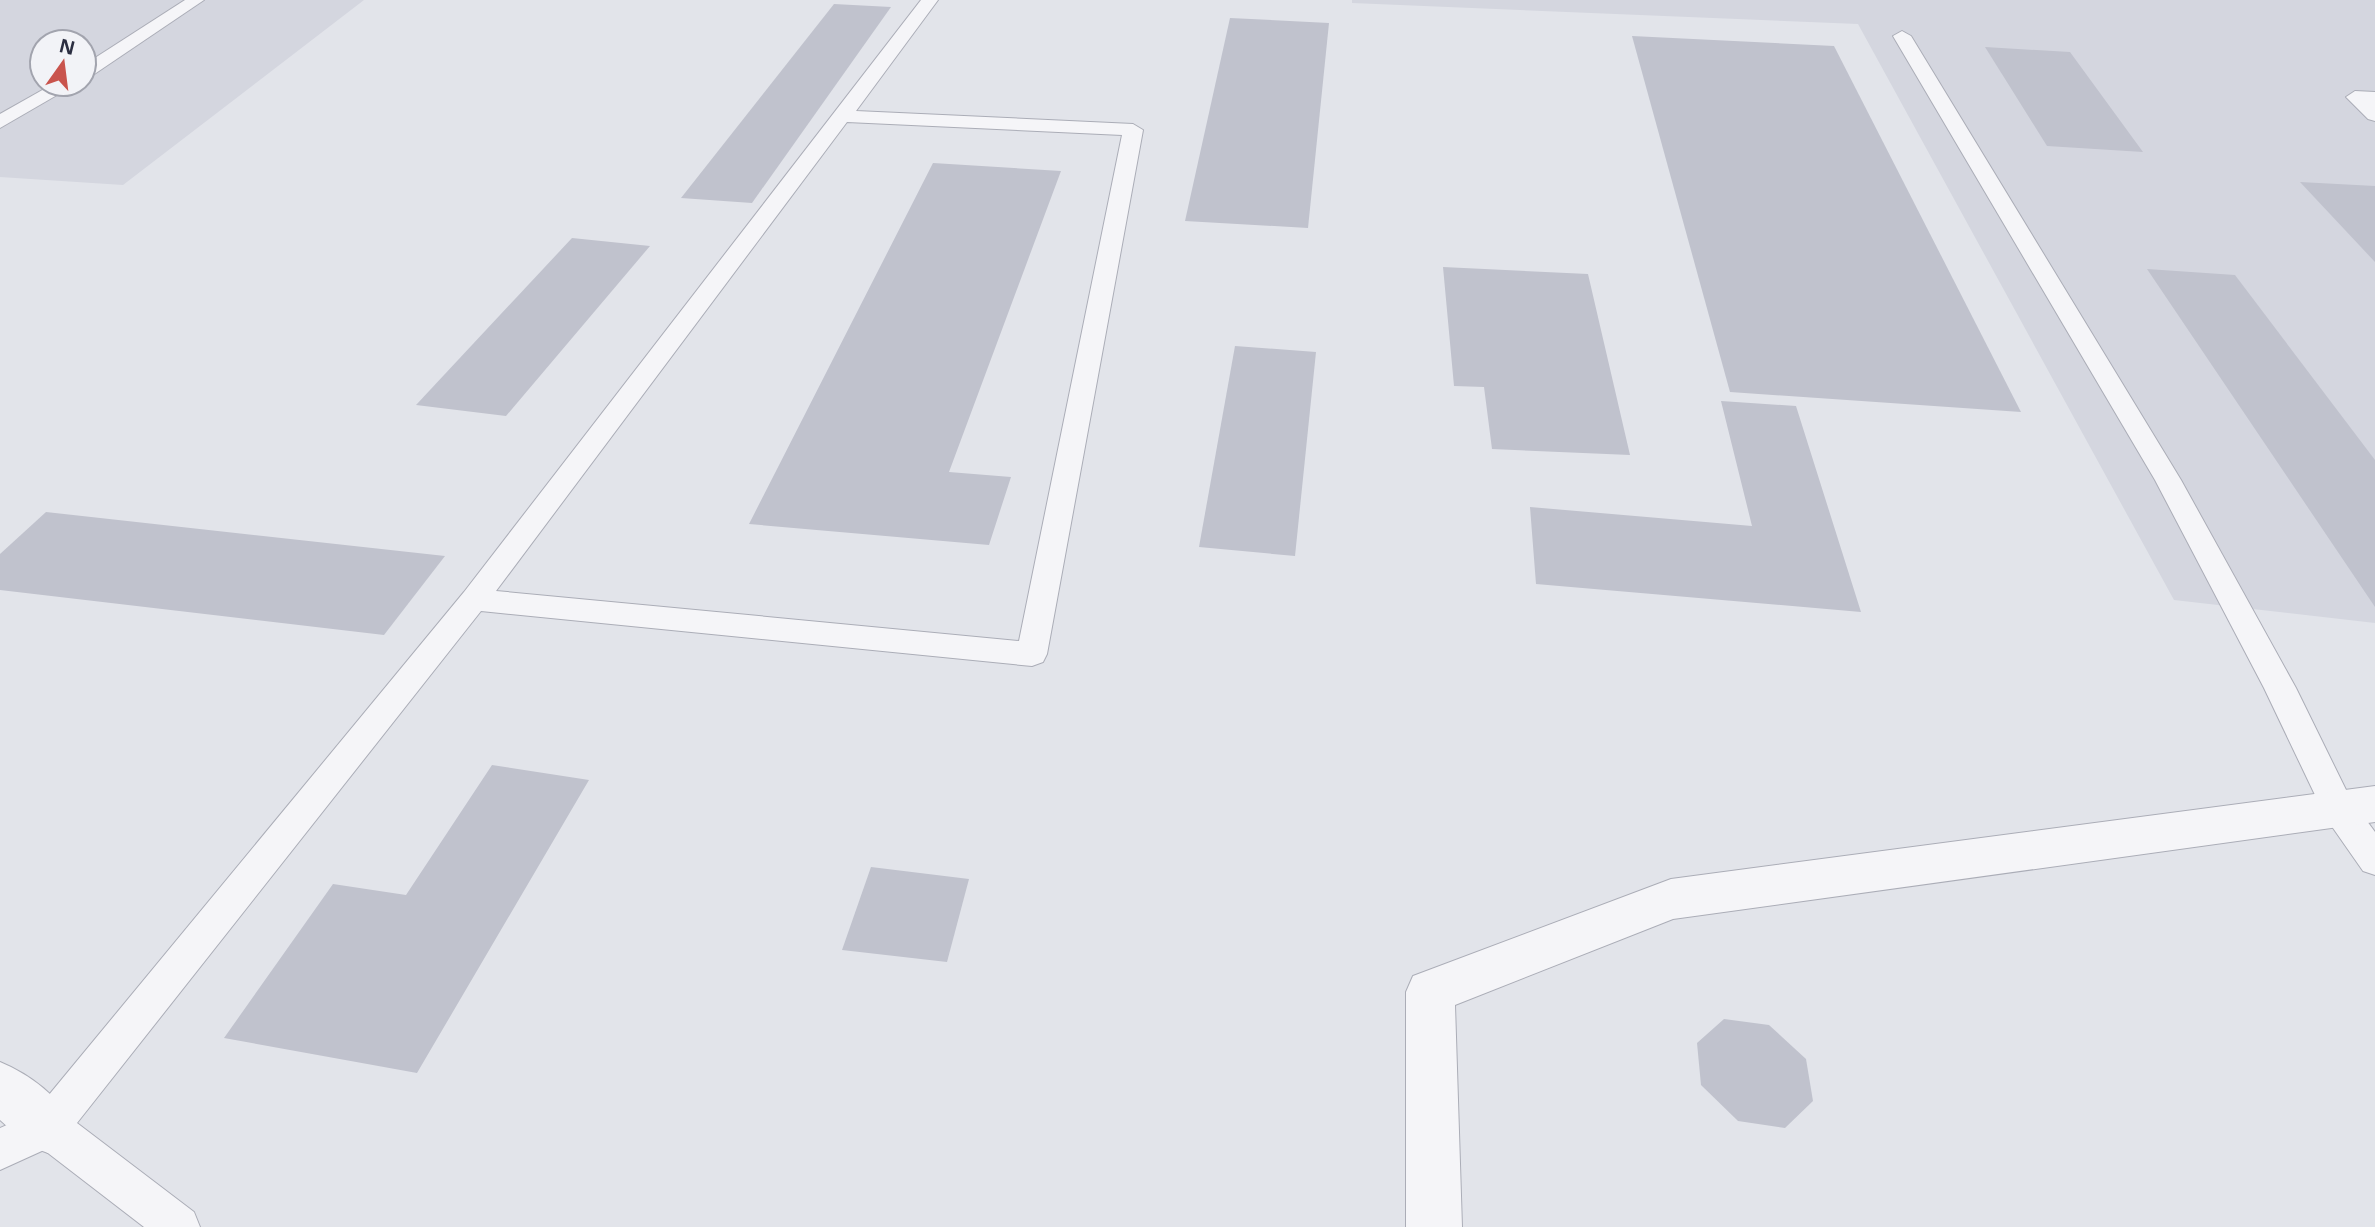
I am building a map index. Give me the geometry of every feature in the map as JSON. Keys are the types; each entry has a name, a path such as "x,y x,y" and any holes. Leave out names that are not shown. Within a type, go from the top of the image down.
{"street":[{"path":"1434,1227 1430,992 1671,899 2356,806"},
{"path":"0,1087 48,1127"}],"lane":[{"path":"98,64 196,0"},
{"path":"0,1149 48,1127 474,600 930,0"},
{"path":"1902,36 2168,480 2280,688 2356,806 2375,860"},
{"path":"2375,98 2355,97 2375,115"},
{"path":"0,122 46,98"},
{"path":"474,600 1032,654 1133,130 842,116"},
{"path":"48,1127 179,1227"}],"shaded area":[{"path":"0,0 364,0 123,185 0,177"},
{"path":"1352,0 2375,0 2375,623 2174,600 1858,24 1352,3"}],"building":[{"path":"834,4 891,7 752,203 681,198"},
{"path":"1230,18 1329,23 1308,228 1185,221"},
{"path":"1632,36 1834,46 2021,412 1730,392"},
{"path":"1985,47 2070,52 2143,152 2047,146"},
{"path":"933,163 1061,171 949,472 1011,477 989,545 749,524"},
{"path":"2300,182 2375,186 2375,262"},
{"path":"572,238 650,246 506,416 416,405"},
{"path":"1443,267 1588,274 1630,455 1492,449 1484,387 1454,386"},
{"path":"2147,269 2235,275 2375,460 2375,607"},
{"path":"1235,346 1316,352 1295,556 1199,547"},
{"path":"1721,401 1796,406 1861,612 1536,584 1530,507 1752,526"},
{"path":"46,512 445,556 384,635 0,590 0,554"},
{"path":"492,765 589,780 417,1073 224,1038 333,884 406,895"},
{"path":"871,867 969,879 947,962 842,950"},
{"path":"1724,1019 1769,1025 1806,1059 1813,1101 1785,1128 1738,1121 1701,1085 1697,1043"}]}
